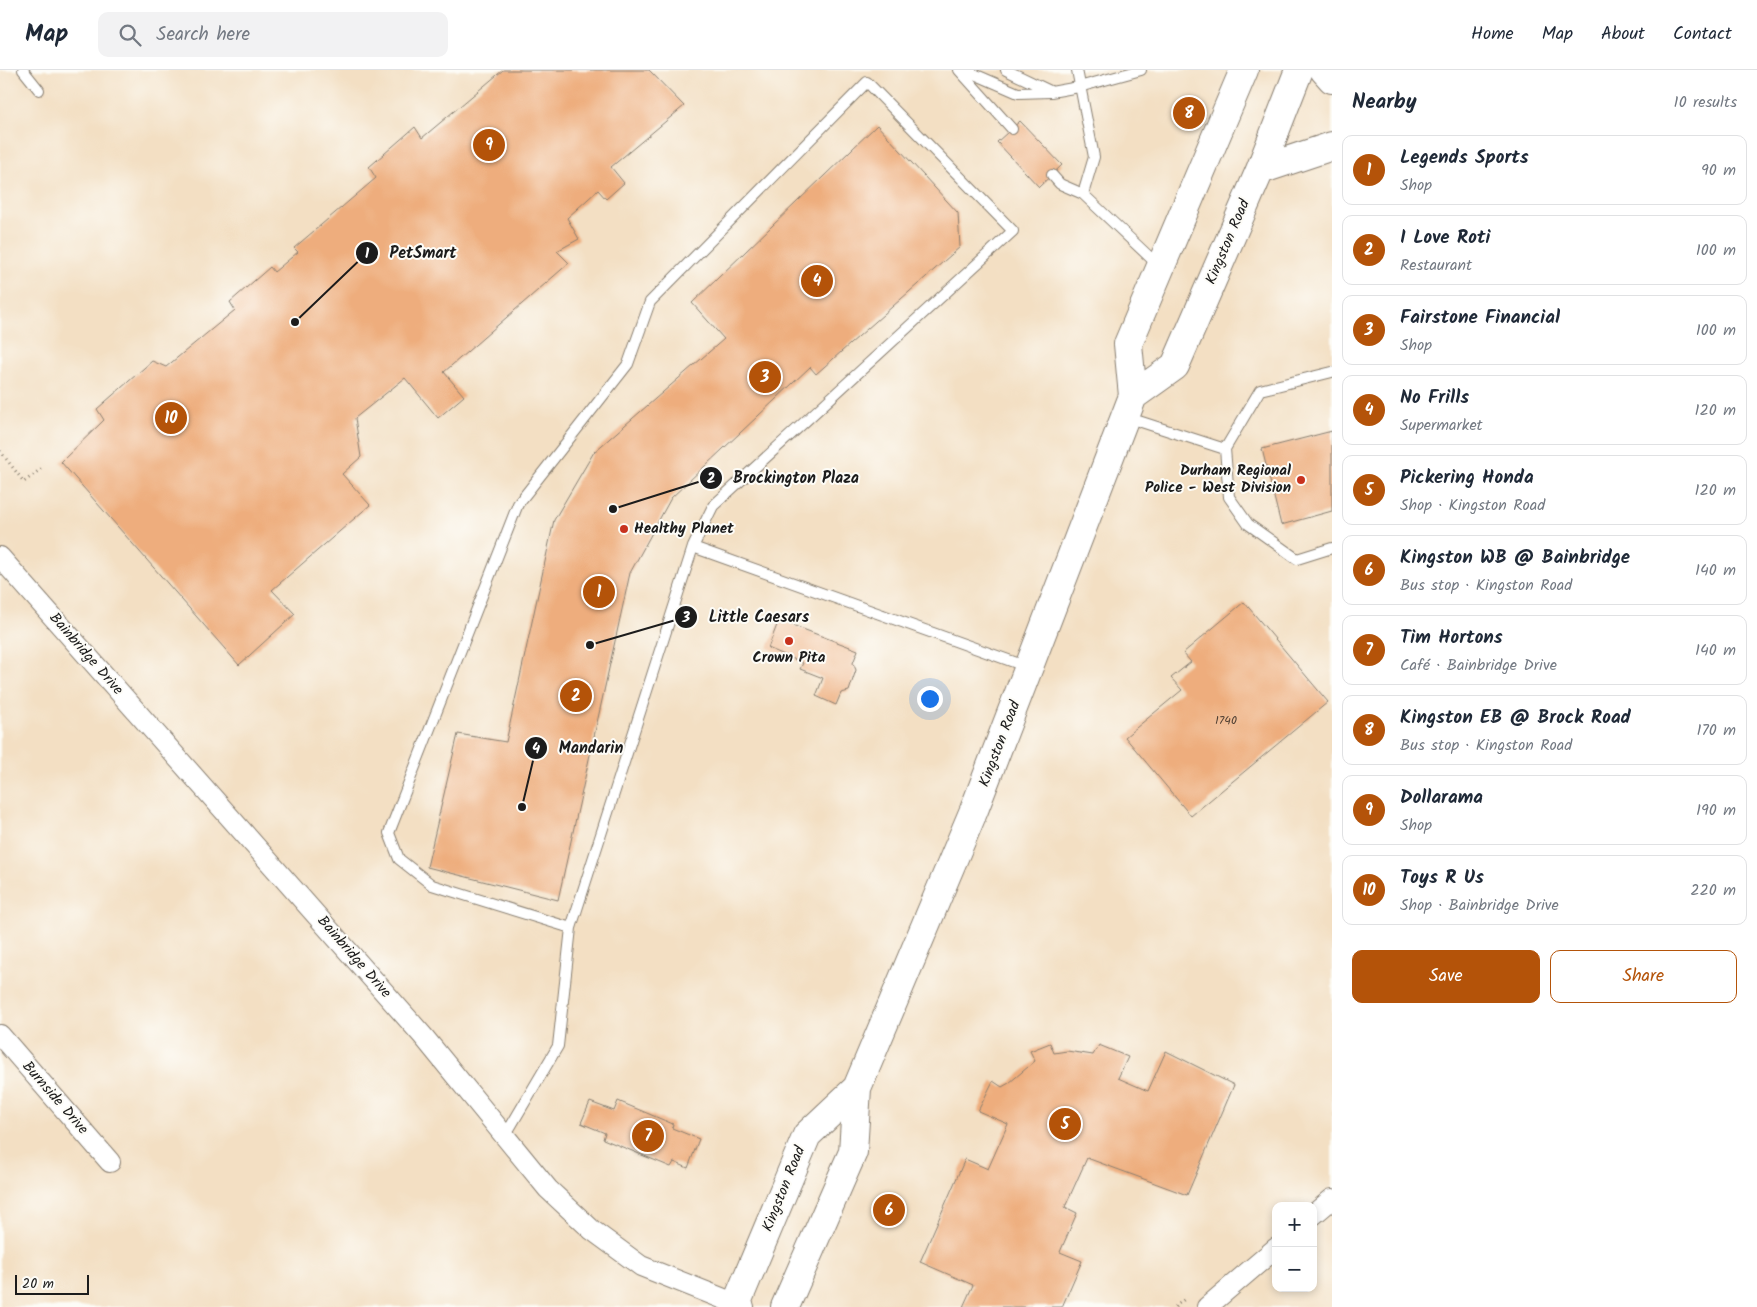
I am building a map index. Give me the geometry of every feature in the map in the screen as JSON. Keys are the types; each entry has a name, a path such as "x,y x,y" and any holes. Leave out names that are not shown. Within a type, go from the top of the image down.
{"main road":[{"name":"Kingston Road","path":"785,1307 854,1152 857,1088 974,810 1129,407 1128,344 1244,70"},
{"name":"Kingston Road","path":"1129,407 1175,366 1260,170 1299,70"},
{"path":"1324,70 1332,79"},
{"path":"1260,170 1332,146"},
{"name":"Kingston Road","path":"739,1306 807,1135 857,1088"}],"street":[{"name":"Bainbridge Drive","path":"0,557 423,1036 548,1189 592,1230 641,1266 739,1306"},
{"name":"Burnside Drive","path":"0,1035 110,1162"},
{"path":"1317,1212 1332,1199"},
{"path":"1219,1303 1272,1252"}],"lane":[{"path":"23,70 39,90"},
{"path":"959,70 1012,129"},
{"path":"965,70 1018,93 1051,92 1079,87 1141,70"},
{"path":"1006,70 1051,92"},
{"path":"1077,70 1094,156 1083,194"},
{"path":"505,1136 558,1046 571,928 694,547 713,506 1014,231 866,82 650,302 628,364 518,504 390,833 400,859 432,885 571,928"},
{"path":"1052,176 1060,184 1083,194 1160,267"},
{"path":"1332,372 1260,390 1225,449 1228,497 1248,524 1297,559 1332,548"},
{"path":"1129,407 1225,449"},
{"path":"694,547 1029,668"}],"path":[{"path":"0,450 24,482 42,468"}],"building":[{"path":"503,70 649,70 684,106 611,167 624,183 606,199 598,190 567,218 579,239 557,251 569,263 444,372 464,396 438,418 405,378 355,418 361,457 342,474 370,505 272,590 295,614 239,665 61,462 104,420 97,409 152,361 166,367 235,310 230,302 270,267 274,272 298,252 294,248 376,178 369,167 415,127 422,138"},
{"path":"1020,121 1062,165 1039,187 997,142"},
{"path":"877,125 958,213 960,247 816,374 810,367 671,498 630,573 558,900 427,867 458,734 506,742 554,520 594,452 724,339 692,303"},
{"name":"Durham Regional Police - West Division","path":"1332,431 1332,511 1281,525 1262,449"},
{"path":"1244,602 1328,702 1191,816 1125,737 1182,690 1171,678 1191,662 1183,653"},
{"path":"779,620 858,650 853,663 856,670 849,691 841,693 836,705 816,696 823,678 800,669 803,663 768,648"},
{"path":"1050,1043 1054,1053 1067,1051 1093,1055 1099,1045 1128,1057 1118,1078 1148,1091 1166,1051 1234,1085 1187,1195 1087,1158 1065,1207 1077,1213 1060,1252 1082,1261 1062,1307 963,1307 973,1285 920,1262 965,1159 988,1169 1008,1124 978,1111 993,1081 1002,1087 1009,1083 1035,1061 1030,1051"},
{"path":"618,1101 673,1124 672,1128 699,1139 688,1168 674,1162 671,1167 603,1139 605,1133 581,1123 590,1102 614,1111"}],"place":[{"name":"Kingston EB @ Brock Road","path":"1189,113"},
{"name":"Dollarama","path":"489,145"},
{"name":"No Frills","path":"817,281"},
{"name":"PetSmart","path":"295,322"},
{"name":"Fairstone Financial","path":"765,377"},
{"name":"Toys R Us","path":"171,418"},
{"name":"Durham Regional Police - West Division","path":"1301,480"},
{"name":"Brockington Plaza","path":"613,509"},
{"name":"Healthy Planet","path":"624,529"},
{"name":"Legends Sports","path":"599,592"},
{"name":"Crown Pita","path":"789,641"},
{"name":"Little Caesars","path":"590,645"},
{"name":"I Love Roti","path":"576,696"},
{"name":"Mandarin","path":"522,807"},
{"name":"Pickering Honda","path":"1065,1124"},
{"name":"Tim Hortons","path":"648,1136"},
{"name":"Kingston WB @ Bainbridge","path":"889,1210"}]}
